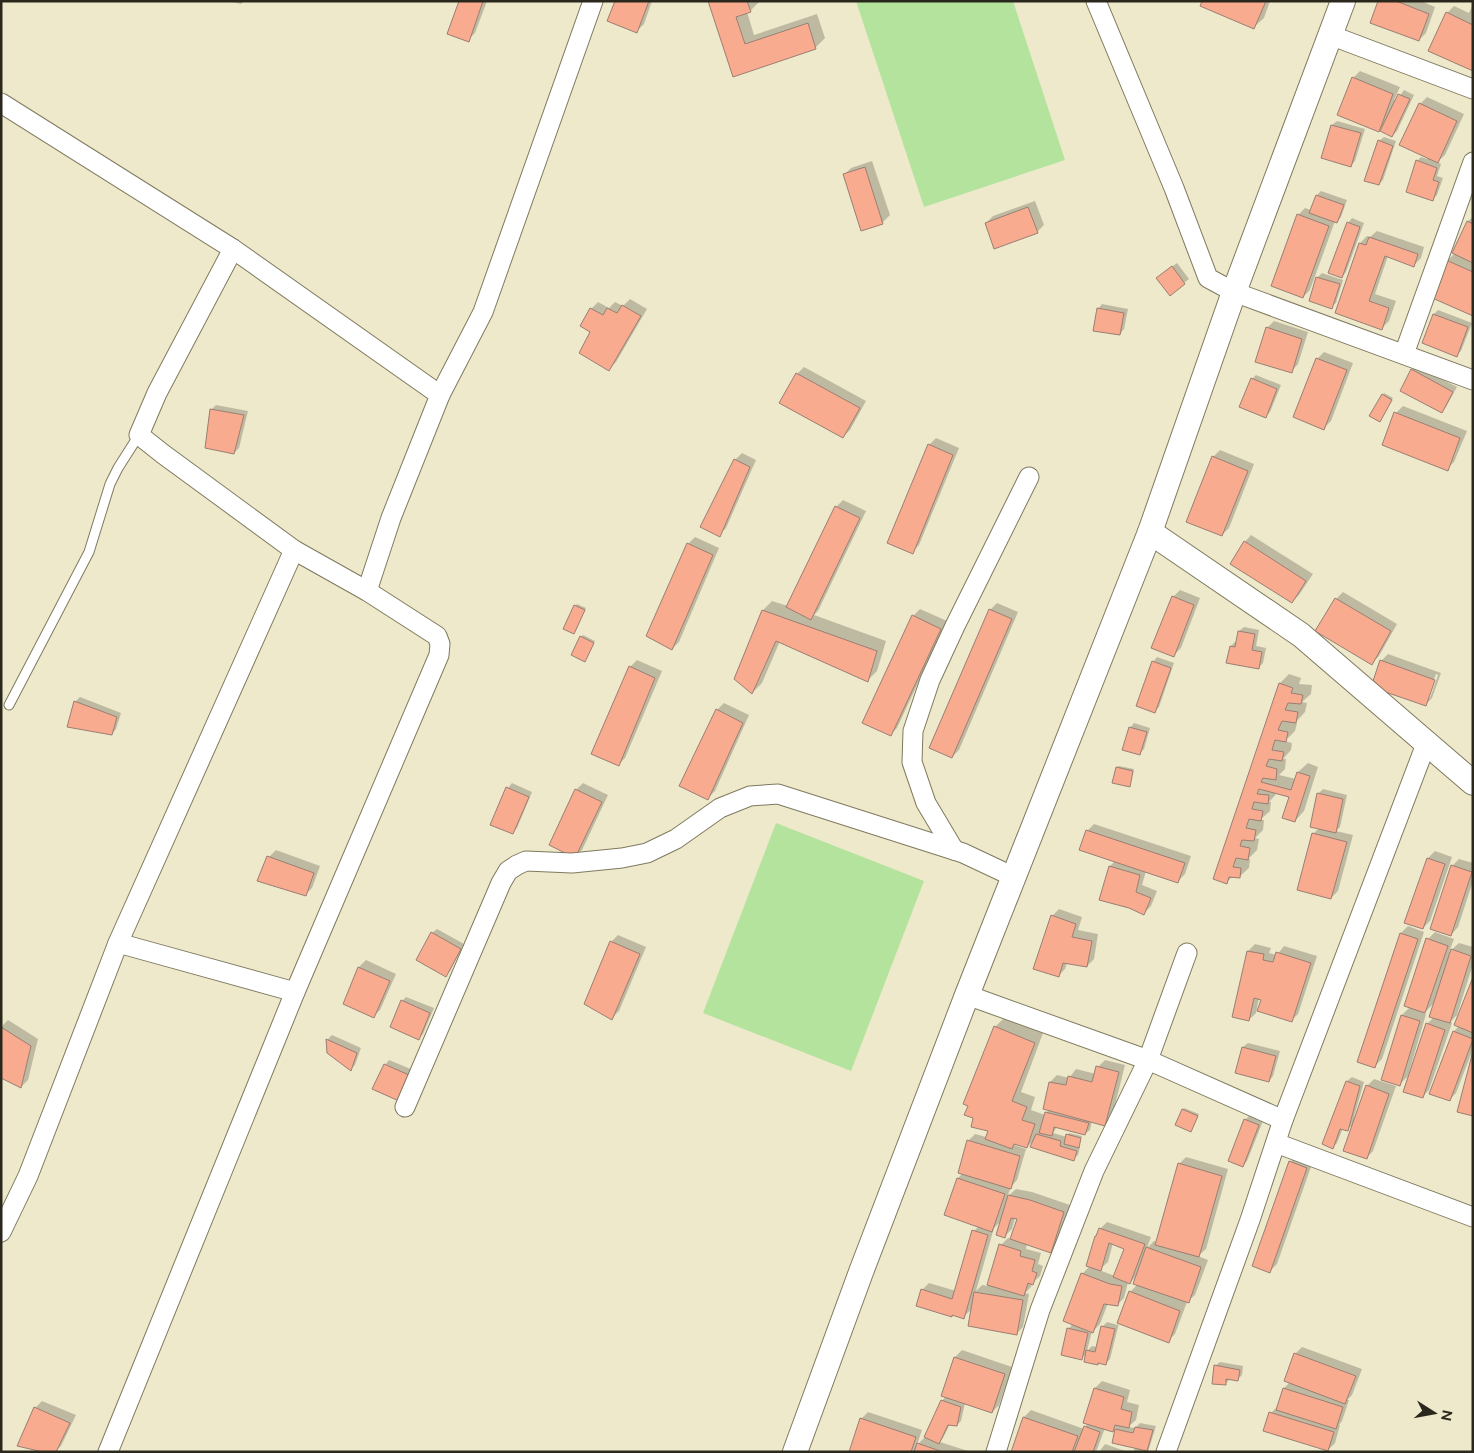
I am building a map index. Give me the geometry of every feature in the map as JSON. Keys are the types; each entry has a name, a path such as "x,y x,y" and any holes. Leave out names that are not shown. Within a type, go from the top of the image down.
{"street":[{"path":"367,591 392,518 440,395 483,312 593,1"},
{"path":"1096,1 1170,180 1208,278 1234,292 1473,380"},
{"path":"795,1452 861,1272 967,995 1150,532 1234,292 1343,1"},
{"path":"1330,35 1473,89"},
{"path":"1,102 234,249 440,395"},
{"path":"1404,354 1473,162"},
{"path":"108,1452 295,992 439,656 440,644 437,636 367,591 294,550 139,435 156,393 234,249"},
{"path":"954,850 926,803 912,762 913,731 930,680 950,635 1029,477"},
{"path":"1150,532 1300,635 1473,783"},
{"path":"1,1232 28,1176 118,943 294,550"},
{"path":"1166,1452 1283,1120 1426,744"},
{"path":"405,1107 501,883 508,871 526,861 572,863 622,858 647,853 676,839 720,808 750,796 778,794 954,850 1014,877"},
{"path":"118,943 295,992"},
{"path":"996,1452 1040,1310 1094,1172 1148,1060 1187,953"},
{"path":"967,995 1148,1060 1283,1120"},
{"path":"1276,1143 1473,1217"}],"lane":[{"path":"8,705 90,552 110,484 139,435"}],"green space":[{"path":"856,1 1013,1 1065,160 924,207"},
{"path":"776,823 924,881 851,1071 703,1013"}],"building":[{"path":"459,1 483,1 469,42 447,34"},
{"path":"615,1 649,1 637,33 607,21"},
{"path":"708,1 747,1 751,12 736,17 745,44 808,23 816,49 733,77"},
{"path":"1202,1 1266,1 1254,29 1200,6"},
{"path":"1378,1 1396,1 1429,14 1419,41 1370,23"},
{"path":"1446,12 1473,25 1473,71 1428,51"},
{"path":"1352,77 1393,94 1379,132 1337,115"},
{"path":"1398,94 1410,99 1392,137 1380,131"},
{"path":"1419,103 1457,121 1438,163 1399,145"},
{"path":"1331,125 1361,133 1351,167 1321,158"},
{"path":"1378,140 1393,146 1379,185 1364,181"},
{"path":"1416,160 1437,168 1433,180 1439,182 1433,201 1406,192"},
{"path":"865,167 883,224 861,231 843,174"},
{"path":"1316,195 1344,205 1337,223 1309,213"},
{"path":"1028,207 1038,233 994,249 985,223"},
{"path":"1297,214 1329,226 1303,298 1271,286"},
{"path":"1467,221 1473,224 1473,263 1452,253"},
{"path":"1347,222 1360,227 1342,278 1328,273"},
{"path":"1369,237 1418,254 1414,267 1385,256 1369,301 1389,308 1382,330 1335,313 1359,243 1366,245"},
{"path":"1446,260 1473,272 1473,316 1430,297"},
{"path":"1172,266 1185,284 1170,296 1156,278"},
{"path":"1316,277 1340,284 1332,309 1309,301"},
{"path":"622,305 641,316 609,371 579,353 590,332 580,326 590,308 603,315 607,308 617,313"},
{"path":"1097,308 1124,313 1120,335 1093,331"},
{"path":"1433,314 1468,327 1457,357 1422,343"},
{"path":"1266,327 1302,339 1292,373 1255,362"},
{"path":"1316,358 1347,370 1324,430 1293,417"},
{"path":"1411,369 1453,392 1442,413 1400,391"},
{"path":"796,373 860,408 843,438 779,403"},
{"path":"1251,378 1277,389 1266,418 1239,407"},
{"path":"1382,394 1392,400 1380,422 1369,416"},
{"path":"210,409 244,415 234,454 205,448"},
{"path":"1394,412 1460,438 1448,471 1382,445"},
{"path":"928,444 953,455 913,554 887,543"},
{"path":"1212,456 1248,471 1222,536 1186,522"},
{"path":"734,459 750,467 720,537 700,527"},
{"path":"835,506 860,518 811,620 786,607"},
{"path":"1244,541 1306,581 1292,603 1230,564"},
{"path":"687,543 713,555 672,650 646,636"},
{"path":"1172,596 1194,605 1174,657 1151,648"},
{"path":"1335,598 1391,631 1372,665 1315,631"},
{"path":"574,605 585,610 574,634 563,629"},
{"path":"989,609 1012,619 952,758 929,748"},
{"path":"762,610 877,651 868,682 776,641 752,694 734,679"},
{"path":"912,615 941,629 891,736 862,723"},
{"path":"1238,631 1255,634 1252,650 1262,652 1259,669 1226,663 1230,646 1235,647"},
{"path":"580,636 594,643 585,662 571,655"},
{"path":"1380,660 1435,680 1426,706 1371,687"},
{"path":"1152,661 1171,668 1155,713 1136,706"},
{"path":"629,666 655,678 619,766 591,754"},
{"path":"1279,683 1293,688 1291,693 1303,695 1301,704 1288,703 1285,710 1298,712 1296,723 1282,721 1278,730 1288,732 1286,742 1275,740 1272,750 1284,752 1282,761 1269,759 1266,766 1277,769 1276,780 1263,778 1261,782 1291,790 1297,772 1310,776 1295,822 1282,818 1289,797 1259,789 1257,794 1269,795 1268,804 1254,802 1252,809 1263,811 1261,821 1249,819 1246,828 1256,830 1254,841 1242,840 1240,846 1250,848 1248,860 1236,858 1233,867 1241,868 1240,878 1229,877 1227,884 1213,879"},
{"path":"74,701 117,717 112,735 67,727"},
{"path":"716,709 743,723 708,800 679,786"},
{"path":"1129,727 1147,732 1140,755 1122,750"},
{"path":"1116,767 1133,771 1130,787 1112,783"},
{"path":"506,787 529,797 513,834 490,825"},
{"path":"575,789 602,802 575,858 549,845"},
{"path":"1317,793 1343,799 1336,833 1310,827"},
{"path":"1086,830 1185,863 1178,883 1079,850"},
{"path":"1312,833 1347,842 1331,899 1297,890"},
{"path":"267,856 314,873 306,896 257,881"},
{"path":"1427,858 1445,864 1423,929 1404,923"},
{"path":"1451,865 1472,872 1451,936 1430,929"},
{"path":"1109,866 1140,875 1136,892 1151,898 1144,915 1129,908 1099,900"},
{"path":"1051,915 1076,924 1072,937 1092,941 1087,967 1063,963 1059,977 1033,969"},
{"path":"431,932 461,949 446,977 416,960"},
{"path":"1400,933 1418,939 1375,1068 1357,1062"},
{"path":"1426,938 1448,946 1425,1013 1404,1006"},
{"path":"610,941 640,954 612,1020 584,1004"},
{"path":"1451,949 1471,956 1450,1023 1429,1017"},
{"path":"1247,951 1264,954 1263,960 1273,962 1276,952 1311,963 1292,1022 1257,1011 1261,1000 1254,998 1249,1021 1232,1017"},
{"path":"358,967 390,981 374,1018 343,1004"},
{"path":"1473,977 1473,1033 1454,1025"},
{"path":"401,1000 430,1013 419,1040 390,1027"},
{"path":"1401,1015 1420,1021 1400,1086 1381,1080"},
{"path":"1426,1023 1445,1030 1423,1098 1403,1092"},
{"path":"994,1026 1035,1043 1012,1101 1027,1107 1022,1120 1035,1124 1027,1148 1014,1144 1012,1149 985,1139 988,1131 971,1127 973,1118 964,1115 968,1106 963,1104"},
{"path":"1,1027 31,1046 21,1088 1,1078"},
{"path":"1453,1031 1473,1039 1450,1101 1429,1094"},
{"path":"326,1039 357,1053 351,1071 327,1053"},
{"path":"1242,1047 1276,1056 1269,1082 1235,1073"},
{"path":"1473,1051 1473,1116 1457,1112"},
{"path":"384,1064 409,1075 399,1101 372,1089"},
{"path":"1096,1066 1119,1072 1105,1126 1043,1109 1049,1082 1066,1085 1068,1076 1092,1082"},
{"path":"1346,1081 1360,1086 1348,1131 1340,1129 1333,1149 1322,1144"},
{"path":"1366,1085 1389,1094 1367,1159 1343,1151"},
{"path":"1182,1109 1198,1116 1191,1132 1175,1125"},
{"path":"1045,1112 1089,1123 1085,1135 1054,1127 1052,1136 1039,1133"},
{"path":"1244,1119 1259,1125 1243,1167 1228,1161"},
{"path":"1036,1134 1061,1141 1060,1146 1077,1151 1074,1161 1030,1147"},
{"path":"1066,1134 1081,1138 1079,1148 1064,1144"},
{"path":"967,1140 1020,1156 1011,1189 958,1173"},
{"path":"1289,1161 1307,1168 1270,1273 1252,1266"},
{"path":"1178,1163 1222,1176 1199,1257 1155,1245"},
{"path":"957,1178 1005,1194 992,1232 944,1215"},
{"path":"1008,1195 1030,1200 1064,1212 1051,1253 1010,1239 1017,1219 1011,1218 1005,1238 996,1235"},
{"path":"1099,1228 1145,1244 1130,1284 1113,1277 1124,1249 1109,1243 1101,1271 1086,1266"},
{"path":"972,1230 988,1235 964,1319 916,1306 921,1289 952,1299"},
{"path":"999,1244 1021,1251 1020,1256 1035,1260 1032,1271 1037,1273 1033,1285 1028,1283 1024,1296 987,1285"},
{"path":"1146,1247 1201,1267 1189,1303 1133,1284"},
{"path":"1081,1273 1110,1284 1122,1286 1118,1306 1104,1304 1093,1333 1063,1321"},
{"path":"1129,1291 1180,1311 1169,1343 1117,1323"},
{"path":"974,1292 1023,1300 1017,1335 968,1326"},
{"path":"1101,1326 1115,1329 1106,1365 1084,1362 1086,1350 1095,1352"},
{"path":"1067,1328 1088,1333 1082,1360 1061,1355"},
{"path":"1294,1353 1356,1376 1345,1404 1284,1381"},
{"path":"954,1357 1005,1374 992,1413 941,1396"},
{"path":"1214,1365 1240,1370 1238,1381 1226,1379 1226,1385 1212,1384"},
{"path":"1094,1388 1124,1397 1121,1409 1132,1412 1129,1428 1115,1425 1113,1432 1083,1423"},
{"path":"1283,1388 1343,1407 1336,1429 1276,1410"},
{"path":"941,1400 961,1407 957,1426 948,1425 939,1444 924,1437"},
{"path":"34,1407 70,1423 56,1452 43,1452 17,1446"},
{"path":"1269,1412 1334,1432 1328,1451 1263,1431"},
{"path":"1023,1417 1078,1436 1072,1452 1011,1452"},
{"path":"860,1418 916,1437 911,1452 849,1452"},
{"path":"1084,1426 1100,1432 1093,1452 1074,1452"},
{"path":"1135,1427 1153,1430 1147,1451 1112,1443 1115,1429 1133,1433"},
{"path":"917,1443 943,1452 914,1452"}]}
